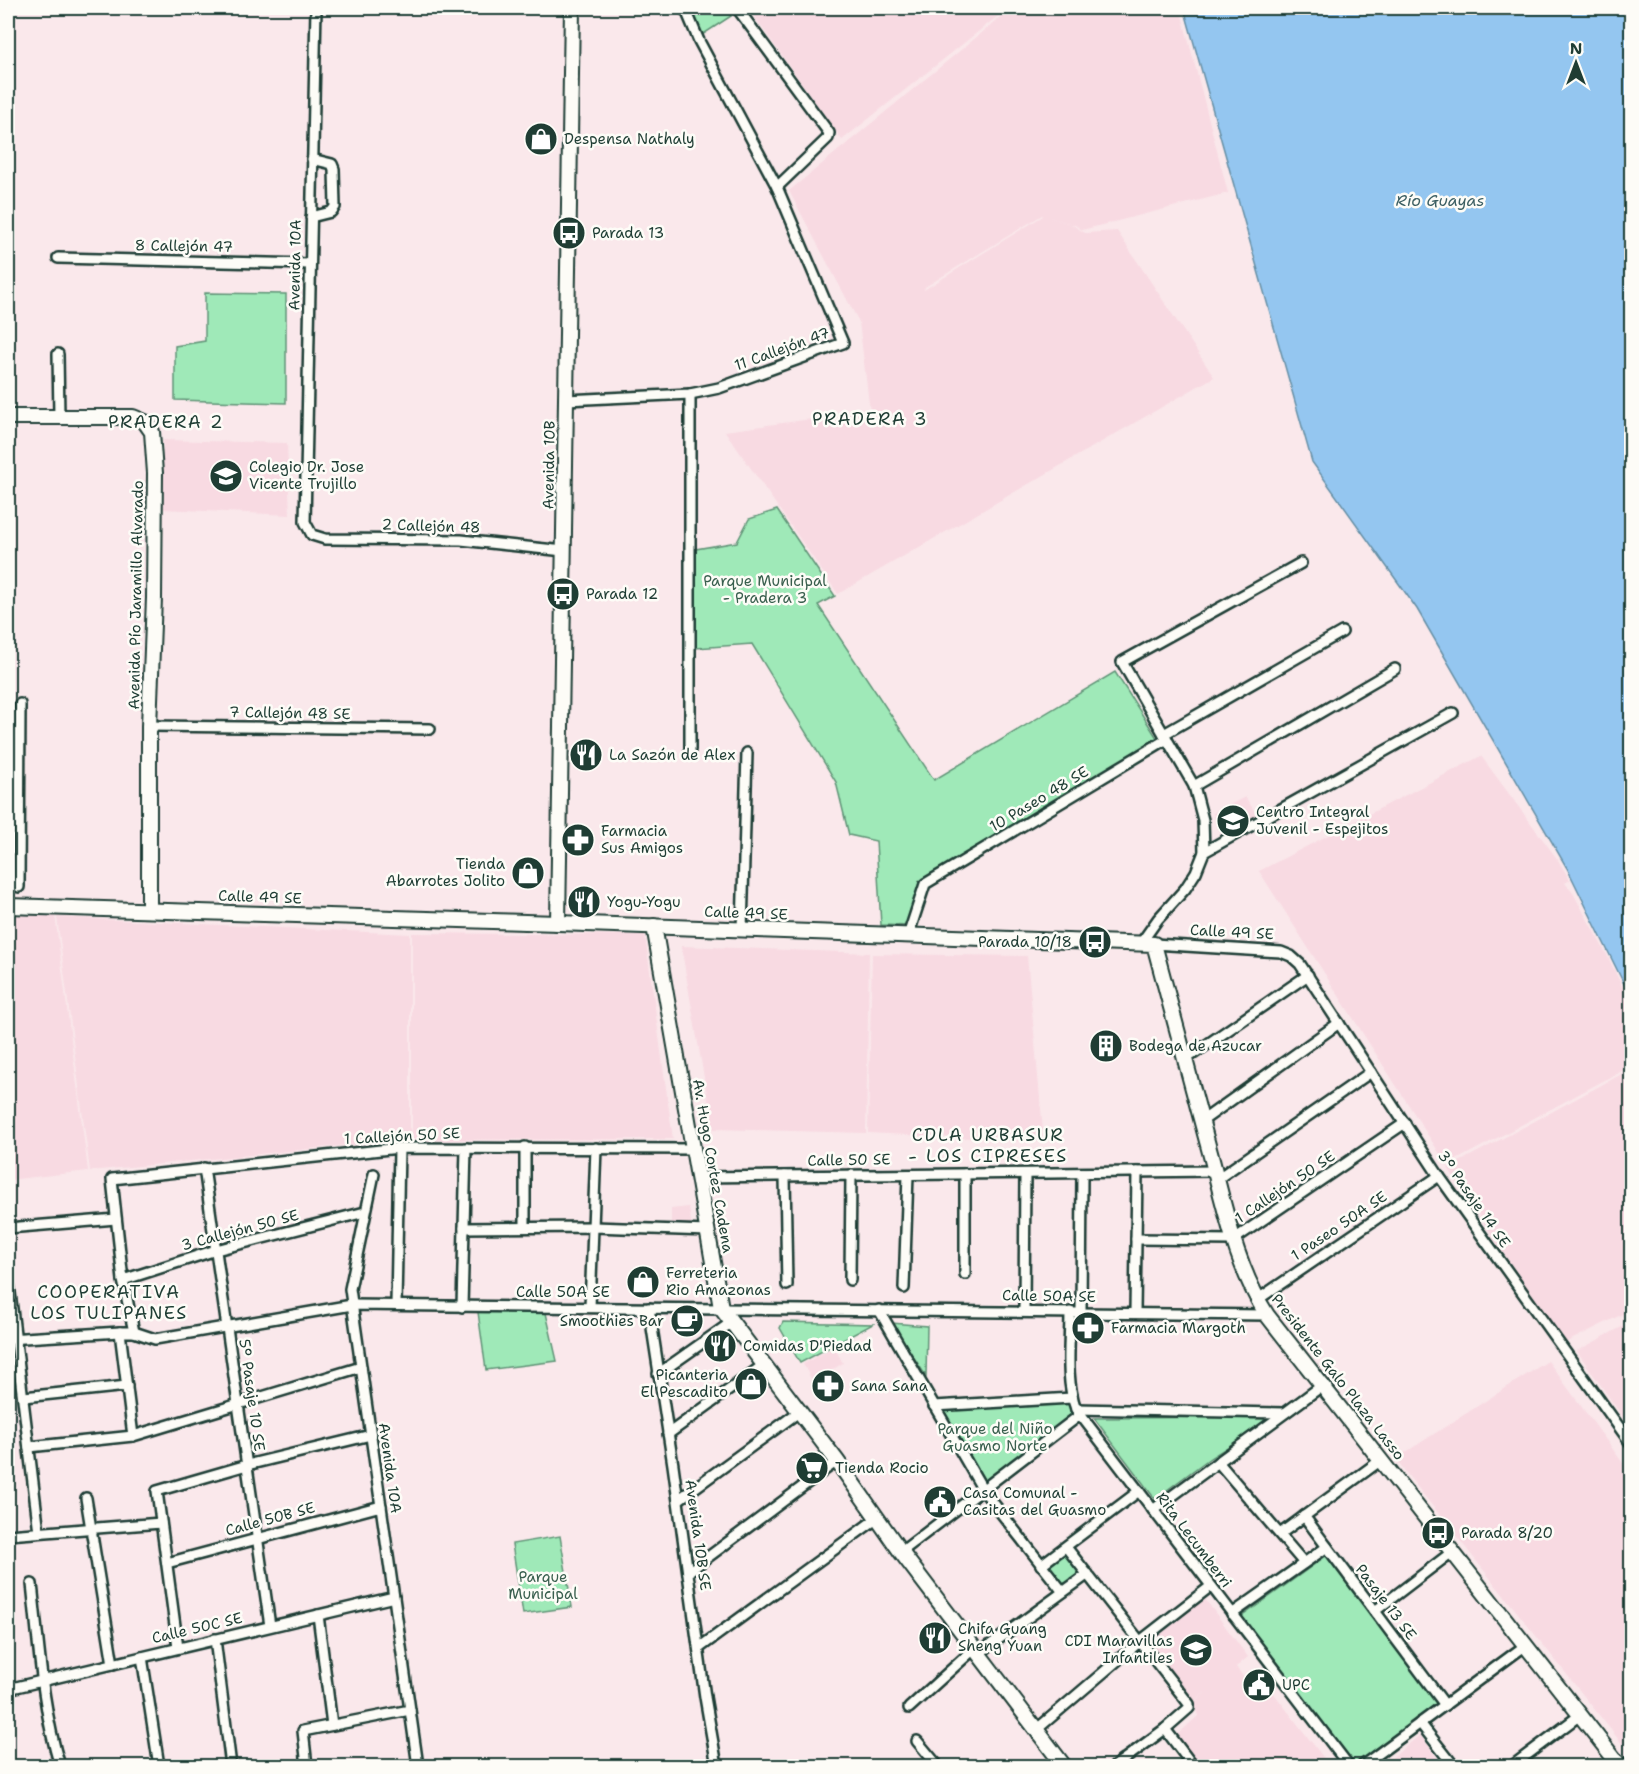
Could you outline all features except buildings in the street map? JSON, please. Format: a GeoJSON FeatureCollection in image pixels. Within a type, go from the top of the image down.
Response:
{"type":"FeatureCollection","features":[{"type":"Feature","properties":{"kind":"street","name":"Avenida 10A"},"geometry":{"type":"LineString","coordinates":[[305,522],[315,8]]}},
{"type":"Feature","properties":{"kind":"street","name":"Avenida 10B"},"geometry":{"type":"LineString","coordinates":[[558,923],[572,8]]}},
{"type":"Feature","properties":{"kind":"street"},"geometry":{"type":"LineString","coordinates":[[687,10],[699,41],[777,187],[828,138],[829,133],[737,8]]}},
{"type":"Feature","properties":{"kind":"street"},"geometry":{"type":"LineString","coordinates":[[311,217],[331,212],[335,207],[332,164],[312,159]]}},
{"type":"Feature","properties":{"kind":"street","name":"11 Callejón 47"},"geometry":{"type":"LineString","coordinates":[[566,400],[690,394],[719,388],[843,343],[777,187]]}},
{"type":"Feature","properties":{"kind":"street","name":"8 Callejón 47"},"geometry":{"type":"LineString","coordinates":[[58,258],[310,264]]}},
{"type":"Feature","properties":{"kind":"street"},"geometry":{"type":"LineString","coordinates":[[58,354],[59,417]]}},
{"type":"Feature","properties":{"kind":"street"},"geometry":{"type":"LineString","coordinates":[[690,394],[690,750]]}},
{"type":"Feature","properties":{"kind":"street","name":"Avenida Pío Jaramillo Alvarado"},"geometry":{"type":"LineString","coordinates":[[8,417],[133,417],[145,422],[152,432],[156,523],[149,726],[149,910]]}},
{"type":"Feature","properties":{"kind":"street","name":"2 Callejón 48"},"geometry":{"type":"LineString","coordinates":[[305,522],[312,535],[325,539],[461,540],[564,551]]}},
{"type":"Feature","properties":{"kind":"street"},"geometry":{"type":"LineString","coordinates":[[1147,944],[1158,919],[1189,884],[1204,852],[1203,820],[1194,786],[1122,662],[1301,563]]}},
{"type":"Feature","properties":{"kind":"street","name":"10 Paseo 48 SE"},"geometry":{"type":"LineString","coordinates":[[908,936],[925,884],[1166,736],[1342,632]]}},
{"type":"Feature","properties":{"kind":"street"},"geometry":{"type":"LineString","coordinates":[[1194,786],[1395,669]]}},
{"type":"Feature","properties":{"kind":"street"},"geometry":{"type":"LineString","coordinates":[[19,887],[20,704]]}},
{"type":"Feature","properties":{"kind":"street"},"geometry":{"type":"LineString","coordinates":[[1204,852],[1453,713]]}},
{"type":"Feature","properties":{"kind":"street","name":"7 Callejón 48 SE"},"geometry":{"type":"LineString","coordinates":[[149,726],[430,729]]}},
{"type":"Feature","properties":{"kind":"street"},"geometry":{"type":"LineString","coordinates":[[742,930],[747,753]]}},
{"type":"Feature","properties":{"kind":"street","name":"Calle 49 SE"},"geometry":{"type":"LineString","coordinates":[[8,906],[1147,944],[1281,952],[1291,956],[1300,964]]}},
{"type":"Feature","properties":{"kind":"street","name":"Av. Hugo Cortez Cadena"},"geometry":{"type":"LineString","coordinates":[[654,926],[721,1308],[837,1461],[876,1519],[1064,1767]]}},
{"type":"Feature","properties":{"kind":"street","name":"Presidente Galo Plaza Lasso"},"geometry":{"type":"LineString","coordinates":[[1147,944],[1186,1059],[1233,1240],[1246,1278],[1257,1300],[1622,1767]]}},
{"type":"Feature","properties":{"kind":"street","name":"3° Pasaje 14 SE"},"geometry":{"type":"LineString","coordinates":[[1300,964],[1439,1176],[1632,1445]]}},
{"type":"Feature","properties":{"kind":"street"},"geometry":{"type":"LineString","coordinates":[[1186,1059],[1308,975]]}},
{"type":"Feature","properties":{"kind":"street"},"geometry":{"type":"LineString","coordinates":[[1202,1121],[1338,1023]]}},
{"type":"Feature","properties":{"kind":"street"},"geometry":{"type":"LineString","coordinates":[[1216,1175],[1371,1072]]}},
{"type":"Feature","properties":{"kind":"street","name":"1 Callejón 50 SE"},"geometry":{"type":"LineString","coordinates":[[1136,1239],[1233,1240],[1405,1123]]}},
{"type":"Feature","properties":{"kind":"street"},"geometry":{"type":"LineString","coordinates":[[525,1147],[525,1227]]}},
{"type":"Feature","properties":{"kind":"street"},"geometry":{"type":"LineString","coordinates":[[396,1305],[399,1148]]}},
{"type":"Feature","properties":{"kind":"street","name":"1 Callejón 50 SE"},"geometry":{"type":"LineString","coordinates":[[116,1220],[112,1179],[399,1148],[694,1149]]}},
{"type":"Feature","properties":{"kind":"street"},"geometry":{"type":"LineString","coordinates":[[462,1307],[466,1148]]}},
{"type":"Feature","properties":{"kind":"street"},"geometry":{"type":"LineString","coordinates":[[590,1307],[596,1148]]}},
{"type":"Feature","properties":{"kind":"street","name":"5° Pasaje 10 SE"},"geometry":{"type":"LineString","coordinates":[[204,1168],[270,1626]]}},
{"type":"Feature","properties":{"kind":"street"},"geometry":{"type":"LineString","coordinates":[[1135,1312],[1137,1172]]}},
{"type":"Feature","properties":{"kind":"street","name":"Calle 50 SE"},"geometry":{"type":"LineString","coordinates":[[699,1177],[1137,1172],[1216,1175]]}},
{"type":"Feature","properties":{"kind":"street"},"geometry":{"type":"LineString","coordinates":[[1081,1312],[1082,1173]]}},
{"type":"Feature","properties":{"kind":"street","name":"Avenida 10A"},"geometry":{"type":"LineString","coordinates":[[374,1174],[350,1289],[418,1767]]}},
{"type":"Feature","properties":{"kind":"street"},"geometry":{"type":"LineString","coordinates":[[965,1174],[965,1274]]}},
{"type":"Feature","properties":{"kind":"street"},"geometry":{"type":"LineString","coordinates":[[1024,1311],[1025,1174]]}},
{"type":"Feature","properties":{"kind":"street"},"geometry":{"type":"LineString","coordinates":[[850,1280],[851,1175]]}},
{"type":"Feature","properties":{"kind":"street"},"geometry":{"type":"LineString","coordinates":[[904,1288],[908,1175]]}},
{"type":"Feature","properties":{"kind":"street"},"geometry":{"type":"LineString","coordinates":[[785,1176],[787,1285]]}},
{"type":"Feature","properties":{"kind":"street","name":"1 Paseo 50A SE"},"geometry":{"type":"LineString","coordinates":[[1257,1300],[1439,1176]]}},
{"type":"Feature","properties":{"kind":"street","name":"3 Callejón 50 SE"},"geometry":{"type":"LineString","coordinates":[[123,1281],[216,1250],[365,1212]]}},
{"type":"Feature","properties":{"kind":"street"},"geometry":{"type":"LineString","coordinates":[[8,1228],[116,1220],[123,1281],[134,1332]]}},
{"type":"Feature","properties":{"kind":"street"},"geometry":{"type":"LineString","coordinates":[[465,1228],[594,1227],[708,1231]]}},
{"type":"Feature","properties":{"kind":"street"},"geometry":{"type":"LineString","coordinates":[[9,1284],[12,1339],[24,1397],[39,1532]]}},
{"type":"Feature","properties":{"kind":"street","name":"Calle 50A SE"},"geometry":{"type":"LineString","coordinates":[[12,1339],[134,1332],[155,1339],[352,1305],[1267,1315]]}},
{"type":"Feature","properties":{"kind":"street","name":"Avenida 10B SE"},"geometry":{"type":"LineString","coordinates":[[649,1308],[717,1767]]}},
{"type":"Feature","properties":{"kind":"street"},"geometry":{"type":"LineString","coordinates":[[879,1310],[983,1490],[1063,1592]]}},
{"type":"Feature","properties":{"kind":"street","name":"Rita Lecumberri"},"geometry":{"type":"LineString","coordinates":[[1070,1312],[1072,1398],[1078,1412],[1349,1767]]}},
{"type":"Feature","properties":{"kind":"street"},"geometry":{"type":"LineString","coordinates":[[658,1374],[732,1322]]}},
{"type":"Feature","properties":{"kind":"street"},"geometry":{"type":"LineString","coordinates":[[120,1332],[133,1436]]}},
{"type":"Feature","properties":{"kind":"street"},"geometry":{"type":"LineString","coordinates":[[668,1434],[765,1365]]}},
{"type":"Feature","properties":{"kind":"street"},"geometry":{"type":"LineString","coordinates":[[29,1447],[133,1436],[361,1367]]}},
{"type":"Feature","properties":{"kind":"street"},"geometry":{"type":"LineString","coordinates":[[1153,1510],[1323,1385]]}},
{"type":"Feature","properties":{"kind":"street"},"geometry":{"type":"LineString","coordinates":[[24,1397],[127,1386]]}},
{"type":"Feature","properties":{"kind":"street"},"geometry":{"type":"LineString","coordinates":[[934,1406],[1072,1398]]}},
{"type":"Feature","properties":{"kind":"street"},"geometry":{"type":"LineString","coordinates":[[678,1500],[800,1411]]}},
{"type":"Feature","properties":{"kind":"street"},"geometry":{"type":"LineString","coordinates":[[901,1552],[983,1490],[1078,1412],[1284,1413]]}},
{"type":"Feature","properties":{"kind":"street"},"geometry":{"type":"LineString","coordinates":[[178,1648],[157,1491],[247,1465],[371,1435]]}},
{"type":"Feature","properties":{"kind":"street"},"geometry":{"type":"LineString","coordinates":[[1280,1534],[1381,1460]]}},
{"type":"Feature","properties":{"kind":"street"},"geometry":{"type":"LineString","coordinates":[[688,1572],[837,1461]]}},
{"type":"Feature","properties":{"kind":"street"},"geometry":{"type":"LineString","coordinates":[[1218,1462],[1304,1563]]}},
{"type":"Feature","properties":{"kind":"street"},"geometry":{"type":"LineString","coordinates":[[1041,1565],[1138,1491]]}},
{"type":"Feature","properties":{"kind":"street"},"geometry":{"type":"LineString","coordinates":[[86,1498],[112,1664]]}},
{"type":"Feature","properties":{"kind":"street","name":"Calle 50B SE"},"geometry":{"type":"LineString","coordinates":[[167,1563],[381,1506]]}},
{"type":"Feature","properties":{"kind":"street","name":"Pasaje 13 SE"},"geometry":{"type":"LineString","coordinates":[[1304,1516],[1445,1705]]}},
{"type":"Feature","properties":{"kind":"street"},"geometry":{"type":"LineString","coordinates":[[699,1648],[876,1519]]}},
{"type":"Feature","properties":{"kind":"street"},"geometry":{"type":"LineString","coordinates":[[8,1535],[161,1523]]}},
{"type":"Feature","properties":{"kind":"street"},"geometry":{"type":"LineString","coordinates":[[1066,1547],[1139,1642],[1189,1702],[1189,1708],[1165,1730],[1115,1767]]}},
{"type":"Feature","properties":{"kind":"street"},"geometry":{"type":"LineString","coordinates":[[1232,1614],[1327,1547]]}},
{"type":"Feature","properties":{"kind":"street"},"geometry":{"type":"LineString","coordinates":[[1375,1611],[1452,1552]]}},
{"type":"Feature","properties":{"kind":"street"},"geometry":{"type":"LineString","coordinates":[[909,1708],[976,1652],[1088,1574]]}},
{"type":"Feature","properties":{"kind":"street"},"geometry":{"type":"LineString","coordinates":[[32,1584],[43,1680],[54,1746],[60,1767]]}},
{"type":"Feature","properties":{"kind":"street"},"geometry":{"type":"LineString","coordinates":[[1036,1730],[1139,1642],[1211,1586]]}},
{"type":"Feature","properties":{"kind":"street","name":"Calle 50C SE"},"geometry":{"type":"LineString","coordinates":[[8,1689],[394,1597]]}},
{"type":"Feature","properties":{"kind":"street"},"geometry":{"type":"LineString","coordinates":[[318,1615],[332,1725]]}},
{"type":"Feature","properties":{"kind":"street"},"geometry":{"type":"LineString","coordinates":[[215,1639],[231,1767]]}},
{"type":"Feature","properties":{"kind":"street"},"geometry":{"type":"LineString","coordinates":[[1362,1767],[1526,1645]]}},
{"type":"Feature","properties":{"kind":"street"},"geometry":{"type":"LineString","coordinates":[[142,1657],[159,1767]]}},
{"type":"Feature","properties":{"kind":"street"},"geometry":{"type":"LineString","coordinates":[[308,1767],[303,1731],[410,1710]]}},
{"type":"Feature","properties":{"kind":"street"},"geometry":{"type":"LineString","coordinates":[[1512,1767],[1580,1715]]}},
{"type":"Feature","properties":{"kind":"street"},"geometry":{"type":"LineString","coordinates":[[1420,1723],[1454,1767]]}},
{"type":"Feature","properties":{"kind":"street"},"geometry":{"type":"LineString","coordinates":[[1165,1730],[1193,1767]]}},
{"type":"Feature","properties":{"kind":"street"},"geometry":{"type":"LineString","coordinates":[[917,1741],[938,1767]]}},
{"type":"Feature","properties":{"kind":"street"},"geometry":{"type":"LineString","coordinates":[[1622,1767],[1632,1760]]}},
{"type":"Feature","properties":{"kind":"shaded area"},"geometry":{"type":"Polygon","coordinates":[[[748,8],[1008,8],[842,140],[748,8]]]}},
{"type":"Feature","properties":{"kind":"shaded area"},"geometry":{"type":"Polygon","coordinates":[[[1012,8],[1180,8],[1228,193],[1082,230],[1075,225],[1044,216],[1071,224],[1085,233],[1117,231],[1214,377],[838,594],[725,431],[870,411],[859,322],[789,191],[1012,8]],[[1043,216],[925,287],[924,290],[1043,216]]]}},
{"type":"Feature","properties":{"kind":"shaded area","name":"Colegio Dr. Jose Vicente Trujillo"},"geometry":{"type":"Polygon","coordinates":[[[163,440],[287,443],[290,515],[162,509],[163,440]]]}},
{"type":"Feature","properties":{"kind":"shaded area"},"geometry":{"type":"Polygon","coordinates":[[[1481,756],[1558,860],[1570,880],[1565,883],[1573,893],[1608,957],[1631,1005],[1631,1066],[1447,1165],[1259,871],[1481,756]]]}},
{"type":"Feature","properties":{"kind":"shaded area","name":"Centro Integral Juvenil - Espejitos"},"geometry":{"type":"Polygon","coordinates":[[[1245,797],[1258,816],[1222,836],[1213,813],[1245,797]]]}},
{"type":"Feature","properties":{"kind":"shaded area"},"geometry":{"type":"Polygon","coordinates":[[[8,913],[55,915],[88,1171],[8,1180],[8,913]]]}},
{"type":"Feature","properties":{"kind":"shaded area"},"geometry":{"type":"Polygon","coordinates":[[[57,917],[410,934],[410,1139],[90,1171],[57,917]]]}},
{"type":"Feature","properties":{"kind":"shaded area"},"geometry":{"type":"Polygon","coordinates":[[[412,933],[645,935],[673,1139],[412,1140],[412,933]]]}},
{"type":"Feature","properties":{"kind":"shaded area"},"geometry":{"type":"Polygon","coordinates":[[[681,946],[869,953],[866,1133],[713,1129],[681,946]]]}},
{"type":"Feature","properties":{"kind":"shaded area"},"geometry":{"type":"Polygon","coordinates":[[[872,954],[1027,956],[1044,1142],[868,1133],[872,954]]]}},
{"type":"Feature","properties":{"kind":"shaded area"},"geometry":{"type":"Polygon","coordinates":[[[1631,1069],[1631,1310],[1563,1344],[1448,1168],[1631,1069]]]}},
{"type":"Feature","properties":{"kind":"shaded area"},"geometry":{"type":"Polygon","coordinates":[[[689,1207],[692,1228],[671,1227],[671,1209],[689,1207]]]}},
{"type":"Feature","properties":{"kind":"shaded area"},"geometry":{"type":"Polygon","coordinates":[[[1631,1322],[1631,1429],[1577,1351],[1631,1322]]]}},
{"type":"Feature","properties":{"kind":"shaded area"},"geometry":{"type":"Polygon","coordinates":[[[834,1347],[843,1363],[813,1382],[803,1364],[834,1347]]]}},
{"type":"Feature","properties":{"kind":"shaded area"},"geometry":{"type":"Polygon","coordinates":[[[1548,1361],[1631,1474],[1632,1737],[1623,1745],[1395,1459],[1548,1361]]]}},
{"type":"Feature","properties":{"kind":"shaded area"},"geometry":{"type":"Polygon","coordinates":[[[1205,1599],[1248,1657],[1236,1667],[1260,1699],[1272,1691],[1330,1766],[1199,1766],[1176,1736],[1199,1715],[1192,1704],[1206,1692],[1192,1703],[1144,1643],[1205,1599]]]}},
{"type":"Feature","properties":{"kind":"shaded area"},"geometry":{"type":"Polygon","coordinates":[[[1420,1735],[1443,1766],[1382,1766],[1420,1735]]]}},
{"type":"Feature","properties":{"kind":"green space"},"geometry":{"type":"Polygon","coordinates":[[[595,8],[724,8],[731,16],[699,37],[680,14],[595,8]]]}},
{"type":"Feature","properties":{"kind":"green space"},"geometry":{"type":"Polygon","coordinates":[[[205,293],[286,294],[286,403],[175,400],[175,346],[205,341],[205,293]]]}},
{"type":"Feature","properties":{"kind":"green space","name":"Parque Municipal - Pradera 3"},"geometry":{"type":"Polygon","coordinates":[[[777,510],[835,596],[818,605],[934,780],[1115,672],[1159,741],[923,883],[910,926],[881,925],[876,841],[849,835],[836,782],[752,644],[696,648],[696,549],[737,542],[749,519],[777,510]]]}},
{"type":"Feature","properties":{"kind":"green space"},"geometry":{"type":"Polygon","coordinates":[[[478,1312],[546,1313],[557,1361],[486,1370],[478,1312]]]}},
{"type":"Feature","properties":{"kind":"green space"},"geometry":{"type":"Polygon","coordinates":[[[783,1322],[873,1324],[800,1363],[780,1328],[783,1322]]]}},
{"type":"Feature","properties":{"kind":"green space"},"geometry":{"type":"Polygon","coordinates":[[[891,1323],[927,1326],[926,1376],[891,1323]]]}},
{"type":"Feature","properties":{"kind":"green space","name":"Parque del Niño Guasmo Norte"},"geometry":{"type":"Polygon","coordinates":[[[1069,1402],[1076,1414],[985,1484],[940,1409],[1069,1402]]]}},
{"type":"Feature","properties":{"kind":"green space"},"geometry":{"type":"Polygon","coordinates":[[[1275,1417],[1210,1458],[1155,1499],[1094,1418],[1275,1417]]]}},
{"type":"Feature","properties":{"kind":"green space","name":"Parque Municipal"},"geometry":{"type":"Polygon","coordinates":[[[560,1536],[572,1607],[523,1614],[512,1544],[560,1536]]]}},
{"type":"Feature","properties":{"kind":"green space"},"geometry":{"type":"Polygon","coordinates":[[[1066,1552],[1081,1572],[1061,1587],[1045,1566],[1066,1552]]]}},
{"type":"Feature","properties":{"kind":"green space"},"geometry":{"type":"Polygon","coordinates":[[[1326,1556],[1438,1704],[1356,1766],[1353,1766],[1241,1617],[1326,1556]]]}},
{"type":"Feature","properties":{"kind":"water","name":"Río Guayas"},"geometry":{"type":"Polygon","coordinates":[[[1184,8],[1631,8],[1631,998],[1567,868],[1417,609],[1312,462],[1184,8]]]}},
{"type":"Feature","properties":{"kind":"place","name":"Despensa Nathaly"},"geometry":{"type":"Point","coordinates":[541,139]}},
{"type":"Feature","properties":{"kind":"place","name":"Parada 13"},"geometry":{"type":"Point","coordinates":[569,233]}},
{"type":"Feature","properties":{"kind":"place","name":"Colegio Dr. Jose Vicente Trujillo"},"geometry":{"type":"Point","coordinates":[226,476]}},
{"type":"Feature","properties":{"kind":"place","name":"Parada 12"},"geometry":{"type":"Point","coordinates":[563,594]}},
{"type":"Feature","properties":{"kind":"place","name":"La Sazón de Alex"},"geometry":{"type":"Point","coordinates":[586,755]}},
{"type":"Feature","properties":{"kind":"place","name":"Centro Integral Juvenil - Espejitos"},"geometry":{"type":"Point","coordinates":[1233,821]}},
{"type":"Feature","properties":{"kind":"place","name":"Farmacia Sus Amigos"},"geometry":{"type":"Point","coordinates":[578,840]}},
{"type":"Feature","properties":{"kind":"place","name":"Tienda Abarrotes Jolito"},"geometry":{"type":"Point","coordinates":[528,873]}},
{"type":"Feature","properties":{"kind":"place","name":"Yogu-Yogu"},"geometry":{"type":"Point","coordinates":[584,902]}},
{"type":"Feature","properties":{"kind":"place","name":"Parada 10/18"},"geometry":{"type":"Point","coordinates":[1095,942]}},
{"type":"Feature","properties":{"kind":"place","name":"Bodega de Azucar"},"geometry":{"type":"Point","coordinates":[1106,1046]}},
{"type":"Feature","properties":{"kind":"place","name":"Ferreteria Rio Amazonas"},"geometry":{"type":"Point","coordinates":[643,1282]}},
{"type":"Feature","properties":{"kind":"place","name":"Smoothies Bar"},"geometry":{"type":"Point","coordinates":[687,1321]}},
{"type":"Feature","properties":{"kind":"place","name":"Farmacia Margoth"},"geometry":{"type":"Point","coordinates":[1088,1328]}},
{"type":"Feature","properties":{"kind":"place","name":"Comidas D'Piedad"},"geometry":{"type":"Point","coordinates":[720,1346]}},
{"type":"Feature","properties":{"kind":"place","name":"Picanteria El Pescadito"},"geometry":{"type":"Point","coordinates":[751,1384]}},
{"type":"Feature","properties":{"kind":"place","name":"Sana Sana"},"geometry":{"type":"Point","coordinates":[828,1386]}},
{"type":"Feature","properties":{"kind":"place","name":"Tienda Rocio"},"geometry":{"type":"Point","coordinates":[812,1468]}},
{"type":"Feature","properties":{"kind":"place","name":"Casa Comunal - Casitas del Guasmo"},"geometry":{"type":"Point","coordinates":[940,1502]}},
{"type":"Feature","properties":{"kind":"place","name":"Parada 8/20"},"geometry":{"type":"Point","coordinates":[1438,1533]}},
{"type":"Feature","properties":{"kind":"place","name":"Chifa Guang Sheng Yuan"},"geometry":{"type":"Point","coordinates":[935,1638]}},
{"type":"Feature","properties":{"kind":"place","name":"CDI Maravillas Infantiles"},"geometry":{"type":"Point","coordinates":[1196,1650]}},
{"type":"Feature","properties":{"kind":"place","name":"UPC"},"geometry":{"type":"Point","coordinates":[1259,1685]}},
{"type":"Feature","properties":{"kind":"district","name":"PRADERA 3"},"geometry":{"type":"Point","coordinates":[870,419]}},
{"type":"Feature","properties":{"kind":"district","name":"PRADERA 2"},"geometry":{"type":"Point","coordinates":[166,422]}},
{"type":"Feature","properties":{"kind":"district","name":"CDLA URBASUR - LOS CIPRESES"},"geometry":{"type":"Point","coordinates":[988,1145]}},
{"type":"Feature","properties":{"kind":"district","name":"COOPERATIVA LOS TULIPANES"},"geometry":{"type":"Point","coordinates":[109,1302]}}]}
